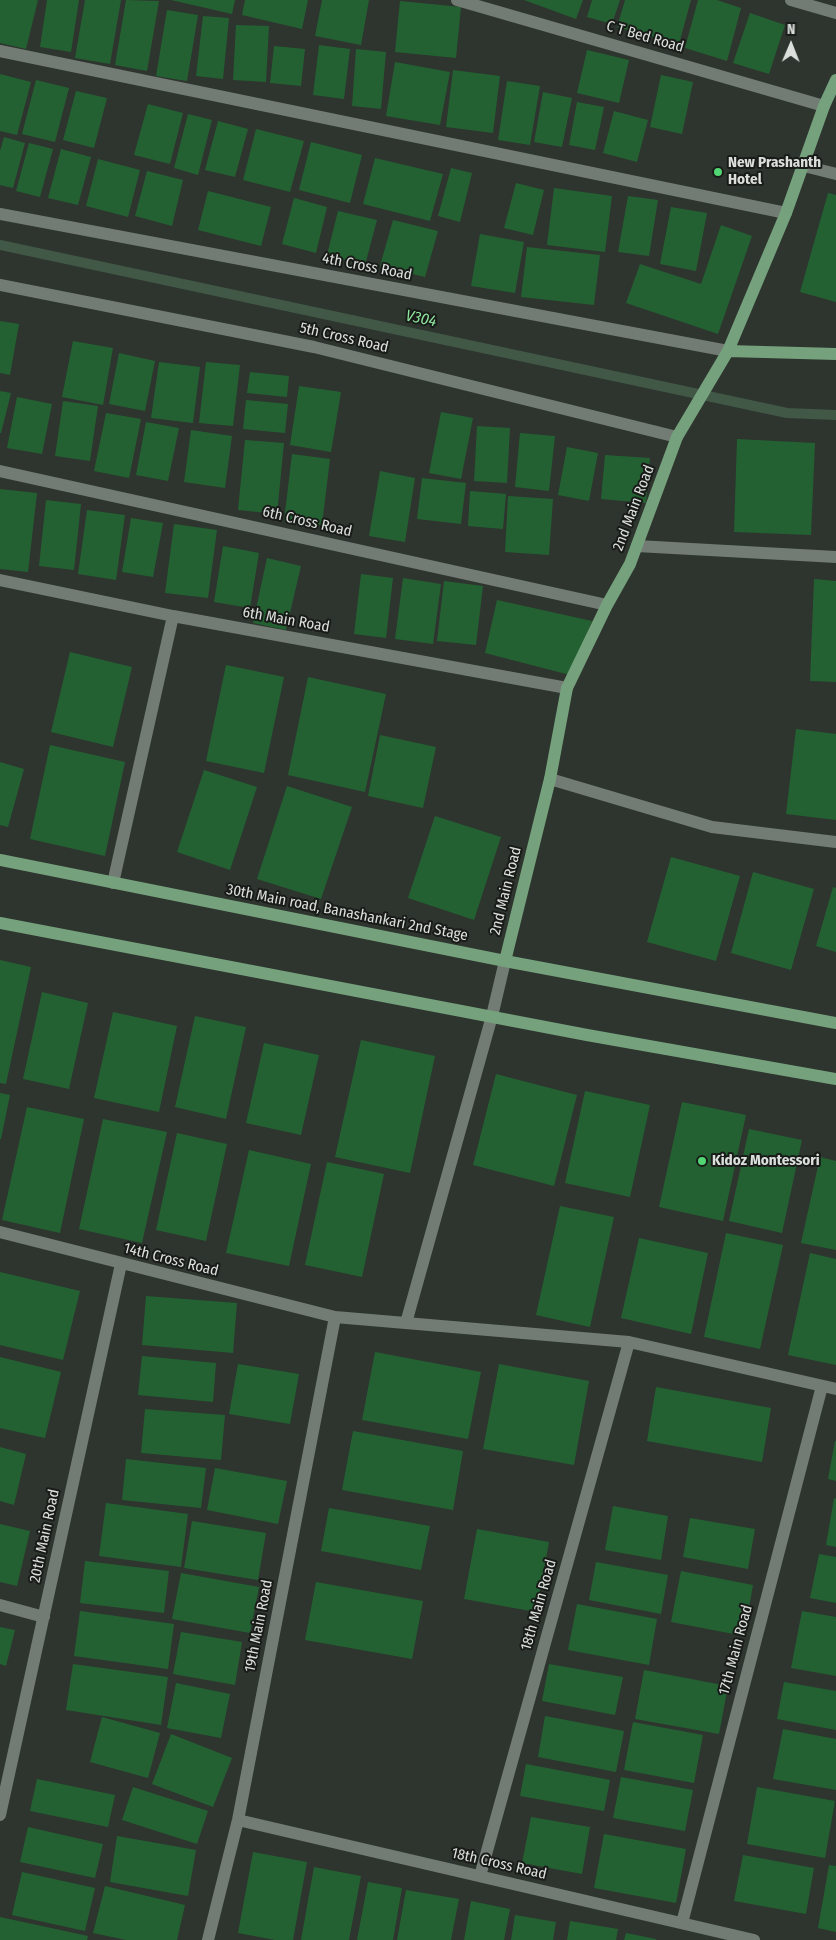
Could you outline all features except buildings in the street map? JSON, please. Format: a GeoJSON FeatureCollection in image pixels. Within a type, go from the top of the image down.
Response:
{"type":"FeatureCollection","features":[{"type":"Feature","properties":{"kind":"main road","name":"2nd Main Road"},"geometry":{"type":"LineString","coordinates":[[505,960],[550,780],[567,688],[607,605],[630,564],[677,437],[728,351],[786,213],[824,106],[836,80]]}},
{"type":"Feature","properties":{"kind":"main road"},"geometry":{"type":"LineString","coordinates":[[728,351],[836,354]]}},
{"type":"Feature","properties":{"kind":"main road","name":"30th Main road, Banashankari 2nd Stage"},"geometry":{"type":"LineString","coordinates":[[0,860],[505,960],[836,1023]]}},
{"type":"Feature","properties":{"kind":"main road"},"geometry":{"type":"LineString","coordinates":[[0,923],[587,1035],[836,1079]]}},
{"type":"Feature","properties":{"kind":"street","name":"C T Bed Road"},"geometry":{"type":"LineString","coordinates":[[456,0],[824,106]]}},
{"type":"Feature","properties":{"kind":"street"},"geometry":{"type":"LineString","coordinates":[[790,0],[836,13]]}},
{"type":"Feature","properties":{"kind":"street"},"geometry":{"type":"LineString","coordinates":[[0,51],[786,213]]}},
{"type":"Feature","properties":{"kind":"street"},"geometry":{"type":"LineString","coordinates":[[804,166],[836,174]]}},
{"type":"Feature","properties":{"kind":"street","name":"4th Cross Road"},"geometry":{"type":"LineString","coordinates":[[0,214],[728,351]]}},
{"type":"Feature","properties":{"kind":"street","name":"5th Cross Road"},"geometry":{"type":"LineString","coordinates":[[0,285],[314,347],[677,437]]}},
{"type":"Feature","properties":{"kind":"street","name":"6th Cross Road"},"geometry":{"type":"LineString","coordinates":[[0,471],[607,605]]}},
{"type":"Feature","properties":{"kind":"street"},"geometry":{"type":"LineString","coordinates":[[637,546],[836,557]]}},
{"type":"Feature","properties":{"kind":"street","name":"6th Main Road"},"geometry":{"type":"LineString","coordinates":[[0,580],[173,616],[567,688]]}},
{"type":"Feature","properties":{"kind":"street"},"geometry":{"type":"LineString","coordinates":[[113,882],[173,616]]}},
{"type":"Feature","properties":{"kind":"street"},"geometry":{"type":"LineString","coordinates":[[550,780],[712,827],[836,842]]}},
{"type":"Feature","properties":{"kind":"street"},"geometry":{"type":"LineString","coordinates":[[406,1323],[492,1016],[505,960]]}},
{"type":"Feature","properties":{"kind":"street","name":"14th Cross Road"},"geometry":{"type":"LineString","coordinates":[[0,1232],[335,1317],[630,1342],[836,1389]]}},
{"type":"Feature","properties":{"kind":"street","name":"20th Main Road"},"geometry":{"type":"LineString","coordinates":[[0,1814],[121,1264]]}},
{"type":"Feature","properties":{"kind":"street","name":"19th Main Road"},"geometry":{"type":"LineString","coordinates":[[208,1940],[238,1820],[335,1317]]}},
{"type":"Feature","properties":{"kind":"street","name":"18th Main Road"},"geometry":{"type":"LineString","coordinates":[[480,1876],[630,1342]]}},
{"type":"Feature","properties":{"kind":"street","name":"17th Main Road"},"geometry":{"type":"LineString","coordinates":[[682,1923],[822,1386]]}},
{"type":"Feature","properties":{"kind":"street"},"geometry":{"type":"LineString","coordinates":[[0,1605],[44,1618]]}},
{"type":"Feature","properties":{"kind":"street","name":"18th Cross Road"},"geometry":{"type":"LineString","coordinates":[[238,1820],[754,1940]]}},
{"type":"Feature","properties":{"kind":"waterway","name":"V304"},"geometry":{"type":"LineString","coordinates":[[0,245],[787,413],[836,415]]}},
{"type":"Feature","properties":{"kind":"place","name":"New Prashanth Hotel"},"geometry":{"type":"Point","coordinates":[718,172]}},
{"type":"Feature","properties":{"kind":"place","name":"Kidoz Montessori"},"geometry":{"type":"Point","coordinates":[702,1161]}}]}
